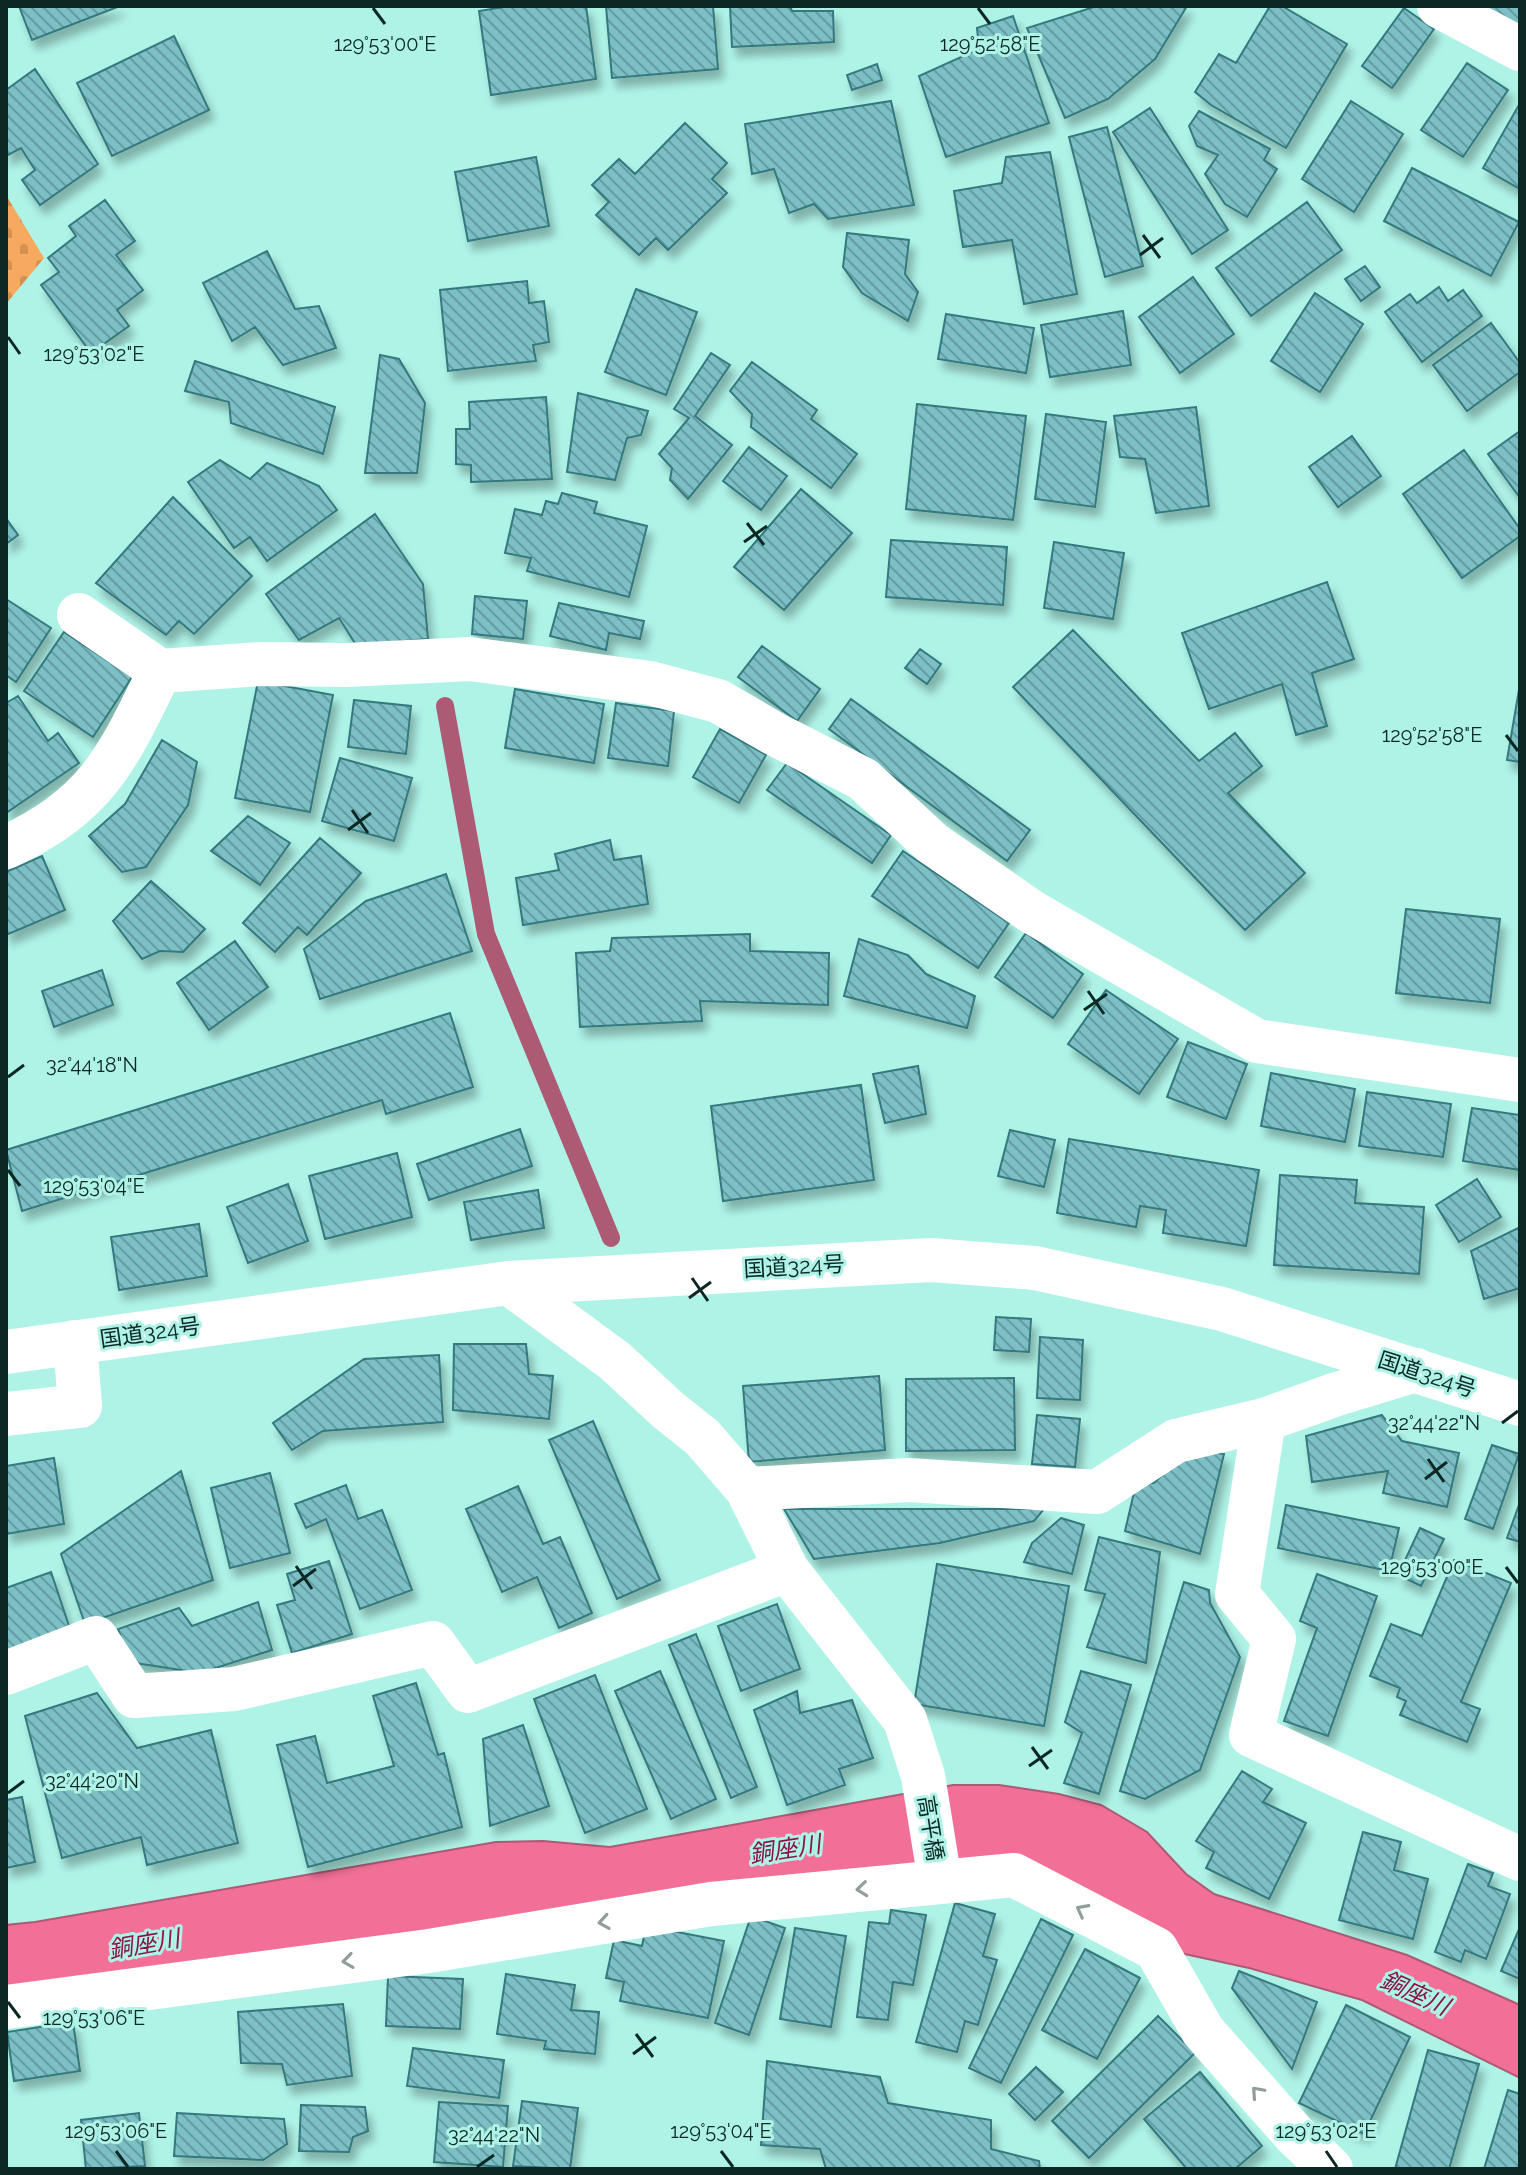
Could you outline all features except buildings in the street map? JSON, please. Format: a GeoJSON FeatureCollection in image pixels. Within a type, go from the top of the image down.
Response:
{"type":"FeatureCollection","features":[{"type":"Feature","properties":{"kind":"main road"},"geometry":{"type":"LineString","coordinates":[[1439,6],[1520,49]]}},
{"type":"Feature","properties":{"kind":"main road"},"geometry":{"type":"LineString","coordinates":[[79,615],[160,671],[262,664],[346,665],[470,659],[650,683],[718,701],[863,779],[932,843],[1032,912],[1257,1041],[1520,1080]]}},
{"type":"Feature","properties":{"kind":"main road"},"geometry":{"type":"LineString","coordinates":[[6,847],[25,839],[70,810],[96,784],[121,750],[160,671]]}},
{"type":"Feature","properties":{"kind":"main road","name":"国道324号"},"geometry":{"type":"LineString","coordinates":[[6,1352],[509,1283],[931,1260],[1035,1268],[1222,1309],[1520,1404]]}},
{"type":"Feature","properties":{"kind":"main road","name":"高平橋"},"geometry":{"type":"LineString","coordinates":[[509,1283],[615,1361],[702,1437],[747,1489],[787,1570],[905,1720],[923,1776],[940,1881]]}},
{"type":"Feature","properties":{"kind":"main road"},"geometry":{"type":"LineString","coordinates":[[6,1414],[80,1406],[75,1342]]}},
{"type":"Feature","properties":{"kind":"main road"},"geometry":{"type":"LineString","coordinates":[[747,1489],[909,1480],[1097,1492],[1176,1441],[1264,1420],[1416,1370]]}},
{"type":"Feature","properties":{"kind":"main road"},"geometry":{"type":"LineString","coordinates":[[1264,1420],[1237,1594],[1274,1639],[1251,1735],[1520,1859]]}},
{"type":"Feature","properties":{"kind":"main road"},"geometry":{"type":"LineString","coordinates":[[6,1673],[96,1638],[134,1696],[234,1689],[433,1643],[468,1691],[787,1570]]}},
{"type":"Feature","properties":{"kind":"main road"},"geometry":{"type":"LineString","coordinates":[[6,2007],[429,1951],[711,1904],[1014,1875],[1156,1949],[1203,2031],[1295,2135],[1331,2169]]}},
{"type":"Feature","properties":{"kind":"green space"},"geometry":{"type":"Polygon","coordinates":[[[6,195],[44,258],[6,304],[6,195]]]}},
{"type":"Feature","properties":{"kind":"water","name":"銅座川"},"geometry":{"type":"Polygon","coordinates":[[[953,1785],[999,1785],[1059,1794],[1101,1805],[1147,1832],[1186,1874],[1214,1894],[1407,1955],[1520,2005],[1520,2078],[1362,2000],[1249,1968],[1171,1951],[1083,1887],[6,1990],[6,1925],[496,1842],[543,1841],[610,1847],[953,1785]]]}},
{"type":"Feature","properties":{"kind":"waterway"},"geometry":{"type":"LineString","coordinates":[[445,706],[486,934],[611,1238]]}}]}
